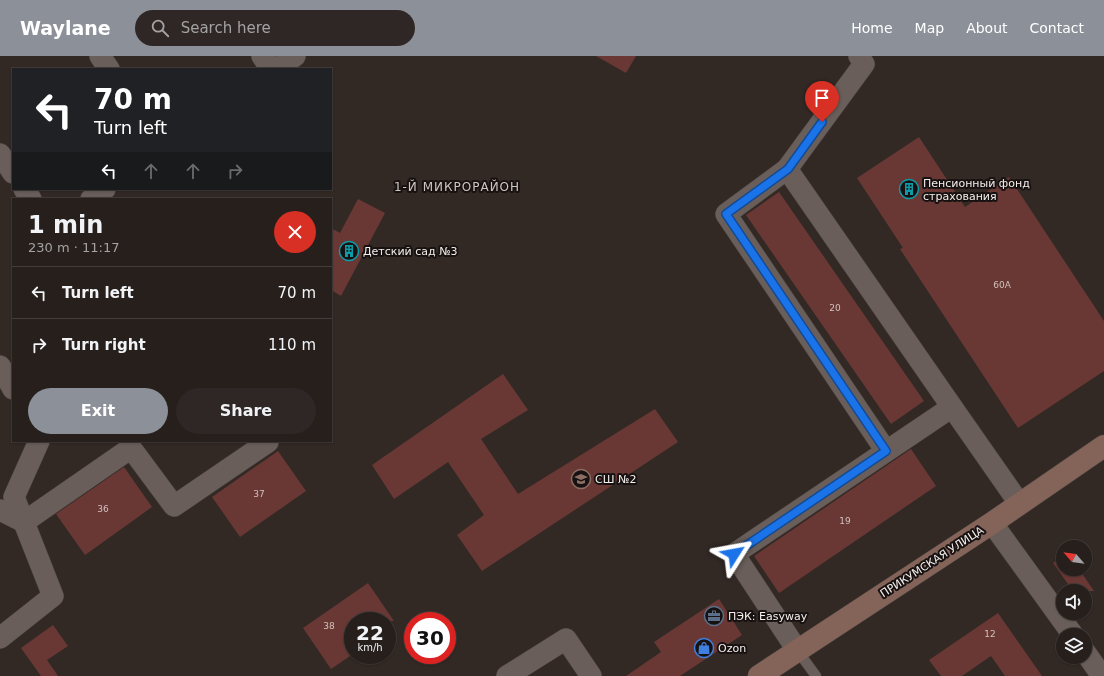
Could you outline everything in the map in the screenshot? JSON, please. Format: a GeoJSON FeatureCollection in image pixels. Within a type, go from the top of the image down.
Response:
{"type":"FeatureCollection","features":[{"type":"Feature","properties":{"kind":"main road","name":"ПРИКУМСКАЯ УЛИЦА"},"geometry":{"type":"LineString","coordinates":[[759,676],[992,523],[1104,446]]}},
{"type":"Feature","properties":{"kind":"street"},"geometry":{"type":"LineString","coordinates":[[100,56],[108,68]]}},
{"type":"Feature","properties":{"kind":"street"},"geometry":{"type":"LineString","coordinates":[[262,56],[270,68]]}},
{"type":"Feature","properties":{"kind":"street"},"geometry":{"type":"LineString","coordinates":[[277,68],[295,56]]}},
{"type":"Feature","properties":{"kind":"street"},"geometry":{"type":"LineString","coordinates":[[859,56],[864,64],[788,169],[726,214],[886,451]]}},
{"type":"Feature","properties":{"kind":"street"},"geometry":{"type":"LineString","coordinates":[[0,154],[12,171]]}},
{"type":"Feature","properties":{"kind":"street"},"geometry":{"type":"LineString","coordinates":[[788,169],[1019,503]]}},
{"type":"Feature","properties":{"kind":"street"},"geometry":{"type":"LineString","coordinates":[[92,198],[104,190]]}},
{"type":"Feature","properties":{"kind":"street"},"geometry":{"type":"LineString","coordinates":[[0,366],[12,387]]}},
{"type":"Feature","properties":{"kind":"street"},"geometry":{"type":"LineString","coordinates":[[797,650],[734,554],[952,407]]}},
{"type":"Feature","properties":{"kind":"street"},"geometry":{"type":"LineString","coordinates":[[0,638],[53,596],[14,497],[39,442]]}},
{"type":"Feature","properties":{"kind":"street"},"geometry":{"type":"LineString","coordinates":[[24,522],[131,448],[174,506],[268,442]]}},
{"type":"Feature","properties":{"kind":"street"},"geometry":{"type":"LineString","coordinates":[[0,510],[24,522]]}},
{"type":"Feature","properties":{"kind":"street"},"geometry":{"type":"LineString","coordinates":[[992,523],[1068,628]]}},
{"type":"Feature","properties":{"kind":"street"},"geometry":{"type":"LineString","coordinates":[[506,676],[566,640],[591,676]]}},
{"type":"Feature","properties":{"kind":"street"},"geometry":{"type":"LineString","coordinates":[[1092,662],[1102,676]]}},
{"type":"Feature","properties":{"kind":"lane"},"geometry":{"type":"LineString","coordinates":[[797,650],[816,676]]}},
{"type":"Feature","properties":{"kind":"building"},"geometry":{"type":"Polygon","coordinates":[[[596,56],[636,56],[626,73],[596,56]]]}},
{"type":"Feature","properties":{"kind":"building"},"geometry":{"type":"Polygon","coordinates":[[[919,137],[965,207],[1009,177],[1104,321],[1104,371],[1018,428],[900,249],[903,248],[857,178],[919,137]]]}},
{"type":"Feature","properties":{"kind":"building"},"geometry":{"type":"Polygon","coordinates":[[[779,192],[924,401],[891,424],[746,215],[779,192]]]}},
{"type":"Feature","properties":{"kind":"building","name":"Детский сад №3"},"geometry":{"type":"Polygon","coordinates":[[[358,199],[385,213],[341,296],[332,291],[332,229],[340,233],[358,199]]]}},
{"type":"Feature","properties":{"kind":"building","name":"СШ №2"},"geometry":{"type":"Polygon","coordinates":[[[503,374],[528,410],[481,439],[518,494],[655,409],[678,442],[482,571],[457,535],[484,515],[448,462],[394,499],[372,465],[503,374]]]}},
{"type":"Feature","properties":{"kind":"building"},"geometry":{"type":"Polygon","coordinates":[[[911,449],[936,486],[779,593],[754,556],[911,449]]]}},
{"type":"Feature","properties":{"kind":"building"},"geometry":{"type":"Polygon","coordinates":[[[278,451],[306,491],[240,537],[212,497],[278,451]]]}},
{"type":"Feature","properties":{"kind":"building"},"geometry":{"type":"Polygon","coordinates":[[[124,467],[152,507],[85,555],[56,514],[124,467]]]}},
{"type":"Feature","properties":{"kind":"building"},"geometry":{"type":"Polygon","coordinates":[[[1062,576],[1084,576],[1089,584],[1068,584],[1062,576]]]}},
{"type":"Feature","properties":{"kind":"building"},"geometry":{"type":"Polygon","coordinates":[[[368,583],[388,612],[344,612],[344,660],[331,669],[303,628],[368,583]]]}},
{"type":"Feature","properties":{"kind":"building"},"geometry":{"type":"Polygon","coordinates":[[[719,599],[742,635],[680,676],[626,676],[661,652],[654,642],[719,599]]]}},
{"type":"Feature","properties":{"kind":"building"},"geometry":{"type":"Polygon","coordinates":[[[998,613],[1042,676],[1005,676],[991,656],[962,676],[941,676],[929,660],[998,613]]]}},
{"type":"Feature","properties":{"kind":"building"},"geometry":{"type":"Polygon","coordinates":[[[53,625],[68,646],[47,660],[58,676],[41,676],[21,648],[53,625]]]}},
{"type":"Feature","properties":{"kind":"place","name":"Пенсионный фонд страхования"},"geometry":{"type":"Point","coordinates":[909,189]}},
{"type":"Feature","properties":{"kind":"place","name":"Детский сад №3"},"geometry":{"type":"Point","coordinates":[349,251]}},
{"type":"Feature","properties":{"kind":"place","name":"СШ №2"},"geometry":{"type":"Point","coordinates":[581,479]}},
{"type":"Feature","properties":{"kind":"place","name":"ПЭК: Easyway"},"geometry":{"type":"Point","coordinates":[714,616]}},
{"type":"Feature","properties":{"kind":"place","name":"Ozon"},"geometry":{"type":"Point","coordinates":[704,648]}},
{"type":"Feature","properties":{"kind":"district","name":"1-Й МИКРОРАЙОН"},"geometry":{"type":"Point","coordinates":[457,187]}},
{"type":"Feature","properties":{"kind":"route"},"geometry":{"type":"LineString","coordinates":[[734,554],[886,451],[726,214],[788,169],[822,122]]}}]}
